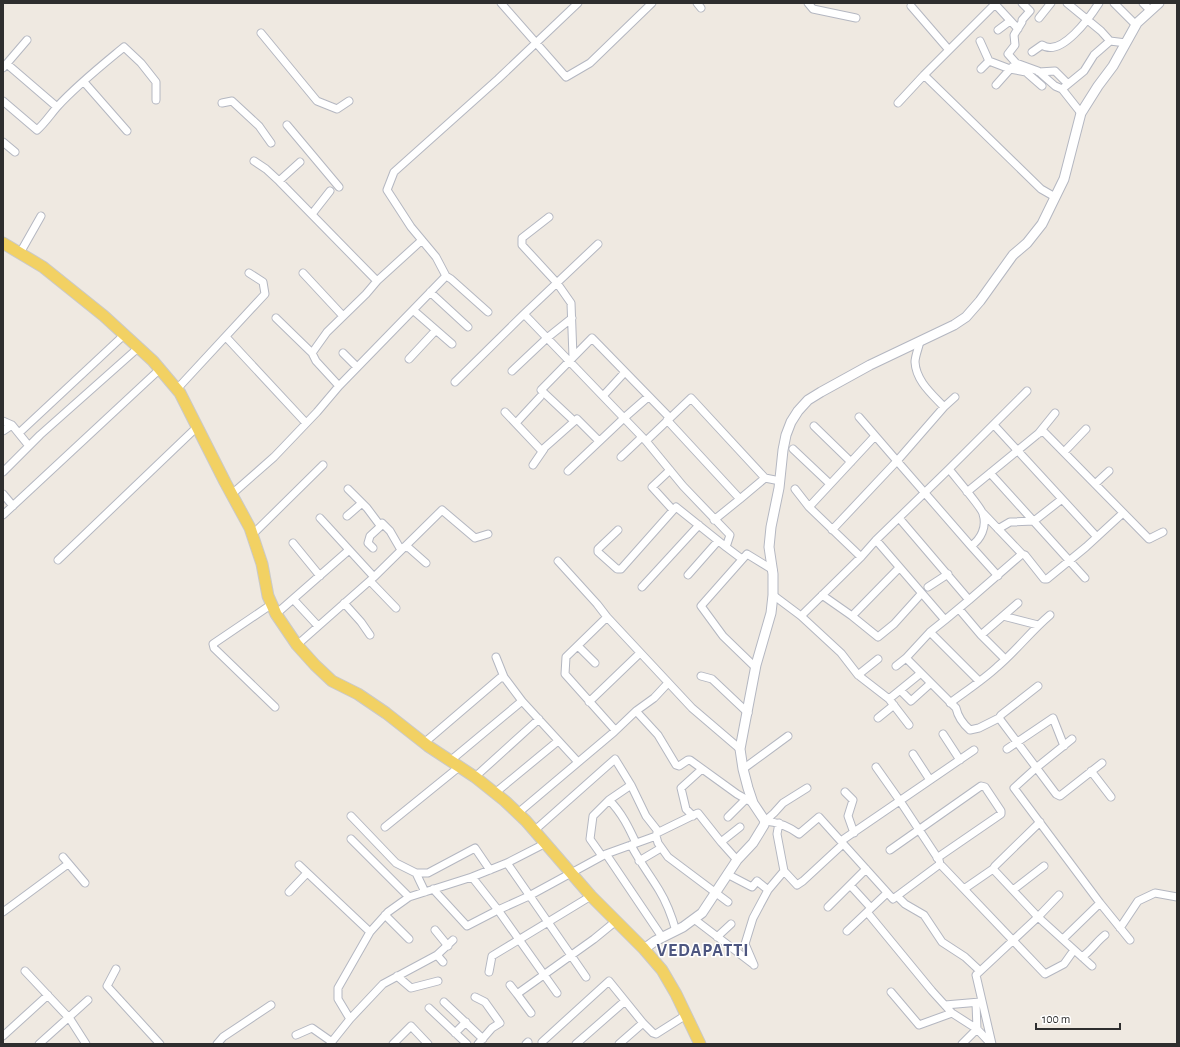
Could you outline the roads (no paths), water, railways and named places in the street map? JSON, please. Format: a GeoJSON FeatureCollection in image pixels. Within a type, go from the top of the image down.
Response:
{"type":"FeatureCollection","features":[{"type":"Feature","properties":{"kind":"main road"},"geometry":{"type":"LineString","coordinates":[[3,243],[43,267],[104,316],[160,369],[177,389],[250,528],[262,564],[268,596],[276,614],[297,645],[332,681],[358,694],[386,713],[424,743],[475,777],[518,813],[535,830],[591,896],[644,949],[662,970],[676,994],[700,1044]]}},
{"type":"Feature","properties":{"kind":"street"},"geometry":{"type":"LineString","coordinates":[[501,3],[566,77],[590,63],[652,3]]}},
{"type":"Feature","properties":{"kind":"street"},"geometry":{"type":"LineString","coordinates":[[488,312],[446,276],[436,257],[411,227],[387,190],[394,172],[498,79],[535,42],[578,3]]}},
{"type":"Feature","properties":{"kind":"street"},"geometry":{"type":"LineString","coordinates":[[808,3],[813,8],[856,18]]}},
{"type":"Feature","properties":{"kind":"street"},"geometry":{"type":"LineString","coordinates":[[1022,3],[1030,11],[1022,20],[1014,35],[1015,45],[1008,54],[1016,63],[1039,72],[1055,86],[1065,87],[1084,71],[1094,56],[1110,41]]}},
{"type":"Feature","properties":{"kind":"street"},"geometry":{"type":"LineString","coordinates":[[1039,18],[1051,3]]}},
{"type":"Feature","properties":{"kind":"street"},"geometry":{"type":"LineString","coordinates":[[1067,3],[1101,31],[1110,41],[1126,43]]}},
{"type":"Feature","properties":{"kind":"street"},"geometry":{"type":"LineString","coordinates":[[1032,52],[1042,45],[1050,48],[1056,47],[1079,30],[1088,21],[1099,3]]}},
{"type":"Feature","properties":{"kind":"street"},"geometry":{"type":"LineString","coordinates":[[1114,3],[1136,25]]}},
{"type":"Feature","properties":{"kind":"street"},"geometry":{"type":"LineString","coordinates":[[1143,3],[1150,10]]}},
{"type":"Feature","properties":{"kind":"street"},"geometry":{"type":"LineString","coordinates":[[890,850],[981,786],[985,787],[1001,810],[1001,814],[938,861],[897,896],[892,898],[819,817],[798,834],[787,826],[765,821],[750,801],[740,749],[748,713],[755,666],[771,614],[773,595],[769,547],[786,436],[791,422],[798,410],[808,400],[870,365],[954,325],[966,316],[980,301],[1014,255],[1027,243],[1042,224],[1064,179],[1081,114],[1098,86],[1113,66],[1136,25],[1159,3]]}},
{"type":"Feature","properties":{"kind":"street"},"geometry":{"type":"LineString","coordinates":[[898,103],[924,75],[996,4],[1018,29]]}},
{"type":"Feature","properties":{"kind":"street"},"geometry":{"type":"LineString","coordinates":[[911,6],[949,50]]}},
{"type":"Feature","properties":{"kind":"street"},"geometry":{"type":"LineString","coordinates":[[998,30],[1010,21]]}},
{"type":"Feature","properties":{"kind":"street"},"geometry":{"type":"LineString","coordinates":[[261,33],[317,101],[337,109],[350,101]]}},
{"type":"Feature","properties":{"kind":"street"},"geometry":{"type":"LineString","coordinates":[[27,40],[5,66],[57,107]]}},
{"type":"Feature","properties":{"kind":"street"},"geometry":{"type":"LineString","coordinates":[[980,40],[989,61],[1010,69],[1026,72],[1042,86]]}},
{"type":"Feature","properties":{"kind":"street"},"geometry":{"type":"LineString","coordinates":[[3,101],[37,130],[46,122],[57,107],[124,47],[141,63],[156,82],[156,100]]}},
{"type":"Feature","properties":{"kind":"street"},"geometry":{"type":"LineString","coordinates":[[981,69],[989,61]]}},
{"type":"Feature","properties":{"kind":"street"},"geometry":{"type":"LineString","coordinates":[[996,85],[1016,63]]}},
{"type":"Feature","properties":{"kind":"street"},"geometry":{"type":"LineString","coordinates":[[1039,72],[1055,71],[1081,114]]}},
{"type":"Feature","properties":{"kind":"street"},"geometry":{"type":"LineString","coordinates":[[924,75],[1041,189],[1055,197]]}},
{"type":"Feature","properties":{"kind":"street"},"geometry":{"type":"LineString","coordinates":[[84,82],[127,131]]}},
{"type":"Feature","properties":{"kind":"street"},"geometry":{"type":"LineString","coordinates":[[222,103],[232,101],[259,126],[271,143]]}},
{"type":"Feature","properties":{"kind":"street"},"geometry":{"type":"LineString","coordinates":[[287,125],[338,187]]}},
{"type":"Feature","properties":{"kind":"street"},"geometry":{"type":"LineString","coordinates":[[3,142],[15,152]]}},
{"type":"Feature","properties":{"kind":"street"},"geometry":{"type":"LineString","coordinates":[[254,161],[266,169],[279,181],[377,281]]}},
{"type":"Feature","properties":{"kind":"street"},"geometry":{"type":"LineString","coordinates":[[279,181],[300,162]]}},
{"type":"Feature","properties":{"kind":"street"},"geometry":{"type":"LineString","coordinates":[[312,214],[330,191]]}},
{"type":"Feature","properties":{"kind":"street"},"geometry":{"type":"LineString","coordinates":[[20,253],[41,216]]}},
{"type":"Feature","properties":{"kind":"street"},"geometry":{"type":"LineString","coordinates":[[549,217],[522,238],[522,244],[557,283],[571,303],[571,359]]}},
{"type":"Feature","properties":{"kind":"street"},"geometry":{"type":"LineString","coordinates":[[312,353],[328,332],[377,281],[422,240]]}},
{"type":"Feature","properties":{"kind":"street"},"geometry":{"type":"LineString","coordinates":[[455,382],[598,244]]}},
{"type":"Feature","properties":{"kind":"street"},"geometry":{"type":"LineString","coordinates":[[177,389],[265,294],[263,282],[249,273]]}},
{"type":"Feature","properties":{"kind":"street"},"geometry":{"type":"LineString","coordinates":[[303,273],[343,316]]}},
{"type":"Feature","properties":{"kind":"street"},"geometry":{"type":"LineString","coordinates":[[232,494],[274,457],[357,367],[446,276]]}},
{"type":"Feature","properties":{"kind":"street"},"geometry":{"type":"LineString","coordinates":[[430,292],[468,327]]}},
{"type":"Feature","properties":{"kind":"street"},"geometry":{"type":"LineString","coordinates":[[413,310],[452,344]]}},
{"type":"Feature","properties":{"kind":"street"},"geometry":{"type":"LineString","coordinates":[[524,314],[547,338],[571,359],[603,396],[644,439],[714,520],[730,535],[726,548]]}},
{"type":"Feature","properties":{"kind":"street"},"geometry":{"type":"LineString","coordinates":[[276,318],[312,353],[316,361],[339,386]]}},
{"type":"Feature","properties":{"kind":"street"},"geometry":{"type":"LineString","coordinates":[[512,371],[547,338],[572,318]]}},
{"type":"Feature","properties":{"kind":"street"},"geometry":{"type":"LineString","coordinates":[[409,359],[436,330]]}},
{"type":"Feature","properties":{"kind":"street"},"geometry":{"type":"LineString","coordinates":[[19,434],[124,335]]}},
{"type":"Feature","properties":{"kind":"street"},"geometry":{"type":"LineString","coordinates":[[226,337],[306,424]]}},
{"type":"Feature","properties":{"kind":"street"},"geometry":{"type":"LineString","coordinates":[[574,421],[541,390],[593,338],[740,499]]}},
{"type":"Feature","properties":{"kind":"street"},"geometry":{"type":"LineString","coordinates":[[920,341],[915,362],[917,372],[923,384],[944,407]]}},
{"type":"Feature","properties":{"kind":"street"},"geometry":{"type":"LineString","coordinates":[[3,472],[29,446],[138,348]]}},
{"type":"Feature","properties":{"kind":"street"},"geometry":{"type":"LineString","coordinates":[[343,353],[357,367]]}},
{"type":"Feature","properties":{"kind":"street"},"geometry":{"type":"LineString","coordinates":[[3,515],[160,369]]}},
{"type":"Feature","properties":{"kind":"street"},"geometry":{"type":"LineString","coordinates":[[603,396],[625,372]]}},
{"type":"Feature","properties":{"kind":"street"},"geometry":{"type":"LineString","coordinates":[[801,616],[1027,391]]}},
{"type":"Feature","properties":{"kind":"street"},"geometry":{"type":"LineString","coordinates":[[516,423],[540,397]]}},
{"type":"Feature","properties":{"kind":"street"},"geometry":{"type":"LineString","coordinates":[[568,472],[648,397]]}},
{"type":"Feature","properties":{"kind":"street"},"geometry":{"type":"LineString","coordinates":[[832,530],[897,461],[954,397]]}},
{"type":"Feature","properties":{"kind":"street"},"geometry":{"type":"LineString","coordinates":[[621,457],[668,419],[691,398],[766,478],[780,481]]}},
{"type":"Feature","properties":{"kind":"street"},"geometry":{"type":"LineString","coordinates":[[505,412],[540,449],[544,449]]}},
{"type":"Feature","properties":{"kind":"street"},"geometry":{"type":"LineString","coordinates":[[967,492],[1038,434],[1055,413]]}},
{"type":"Feature","properties":{"kind":"street"},"geometry":{"type":"LineString","coordinates":[[859,417],[998,576]]}},
{"type":"Feature","properties":{"kind":"street"},"geometry":{"type":"LineString","coordinates":[[533,465],[544,449],[577,419],[600,441]]}},
{"type":"Feature","properties":{"kind":"street"},"geometry":{"type":"LineString","coordinates":[[3,422],[12,425],[29,446]]}},
{"type":"Feature","properties":{"kind":"street"},"geometry":{"type":"LineString","coordinates":[[3,431],[12,425]]}},
{"type":"Feature","properties":{"kind":"street"},"geometry":{"type":"LineString","coordinates":[[994,425],[1097,537]]}},
{"type":"Feature","properties":{"kind":"street"},"geometry":{"type":"LineString","coordinates":[[814,426],[851,462]]}},
{"type":"Feature","properties":{"kind":"street"},"geometry":{"type":"LineString","coordinates":[[58,560],[197,428]]}},
{"type":"Feature","properties":{"kind":"street"},"geometry":{"type":"LineString","coordinates":[[1064,452],[1086,429]]}},
{"type":"Feature","properties":{"kind":"street"},"geometry":{"type":"LineString","coordinates":[[1038,434],[1044,432],[1149,539],[1163,532]]}},
{"type":"Feature","properties":{"kind":"street"},"geometry":{"type":"LineString","coordinates":[[809,507],[875,436]]}},
{"type":"Feature","properties":{"kind":"street"},"geometry":{"type":"LineString","coordinates":[[794,449],[830,484]]}},
{"type":"Feature","properties":{"kind":"street"},"geometry":{"type":"LineString","coordinates":[[252,535],[322,465]]}},
{"type":"Feature","properties":{"kind":"street"},"geometry":{"type":"LineString","coordinates":[[949,469],[983,513],[1022,554],[1025,555],[1046,579],[1097,537],[1123,513]]}},
{"type":"Feature","properties":{"kind":"street"},"geometry":{"type":"LineString","coordinates":[[670,470],[652,487],[673,510]]}},
{"type":"Feature","properties":{"kind":"street"},"geometry":{"type":"LineString","coordinates":[[1094,484],[1109,471]]}},
{"type":"Feature","properties":{"kind":"street"},"geometry":{"type":"LineString","coordinates":[[990,473],[1085,578]]}},
{"type":"Feature","properties":{"kind":"street"},"geometry":{"type":"LineString","coordinates":[[714,520],[766,478]]}},
{"type":"Feature","properties":{"kind":"street"},"geometry":{"type":"LineString","coordinates":[[348,489],[379,524],[382,523],[390,531],[403,548]]}},
{"type":"Feature","properties":{"kind":"street"},"geometry":{"type":"LineString","coordinates":[[795,489],[809,507],[861,557]]}},
{"type":"Feature","properties":{"kind":"street"},"geometry":{"type":"LineString","coordinates":[[3,494],[13,506]]}},
{"type":"Feature","properties":{"kind":"street"},"geometry":{"type":"LineString","coordinates":[[998,529],[1010,522],[1034,521],[1062,499]]}},
{"type":"Feature","properties":{"kind":"street"},"geometry":{"type":"LineString","coordinates":[[347,516],[362,503]]}},
{"type":"Feature","properties":{"kind":"street"},"geometry":{"type":"LineString","coordinates":[[618,530],[598,549],[598,552],[618,569],[621,569],[676,507],[726,548],[742,559]]}},
{"type":"Feature","properties":{"kind":"street"},"geometry":{"type":"LineString","coordinates":[[297,645],[372,579],[442,510],[475,538],[488,534]]}},
{"type":"Feature","properties":{"kind":"street"},"geometry":{"type":"LineString","coordinates":[[971,546],[976,543],[984,530],[983,513]]}},
{"type":"Feature","properties":{"kind":"street"},"geometry":{"type":"LineString","coordinates":[[320,518],[349,550],[396,608]]}},
{"type":"Feature","properties":{"kind":"street"},"geometry":{"type":"LineString","coordinates":[[899,518],[969,600]]}},
{"type":"Feature","properties":{"kind":"street"},"geometry":{"type":"LineString","coordinates":[[373,548],[368,543],[370,536],[383,524]]}},
{"type":"Feature","properties":{"kind":"street"},"geometry":{"type":"LineString","coordinates":[[642,587],[699,525]]}},
{"type":"Feature","properties":{"kind":"street"},"geometry":{"type":"LineString","coordinates":[[876,540],[945,620]]}},
{"type":"Feature","properties":{"kind":"street"},"geometry":{"type":"LineString","coordinates":[[688,574],[718,541]]}},
{"type":"Feature","properties":{"kind":"street"},"geometry":{"type":"LineString","coordinates":[[294,542],[320,576]]}},
{"type":"Feature","properties":{"kind":"street"},"geometry":{"type":"LineString","coordinates":[[403,548],[409,548],[426,563]]}},
{"type":"Feature","properties":{"kind":"street"},"geometry":{"type":"LineString","coordinates":[[276,614],[349,550]]}},
{"type":"Feature","properties":{"kind":"street"},"geometry":{"type":"LineString","coordinates":[[755,666],[723,636],[701,606],[747,554],[772,570]]}},
{"type":"Feature","properties":{"kind":"street"},"geometry":{"type":"LineString","coordinates":[[896,666],[906,658],[930,632],[998,576],[1022,554]]}},
{"type":"Feature","properties":{"kind":"street"},"geometry":{"type":"LineString","coordinates":[[558,561],[607,617],[692,708],[740,749]]}},
{"type":"Feature","properties":{"kind":"street"},"geometry":{"type":"LineString","coordinates":[[852,616],[899,568]]}},
{"type":"Feature","properties":{"kind":"street"},"geometry":{"type":"LineString","coordinates":[[928,587],[948,574]]}},
{"type":"Feature","properties":{"kind":"street"},"geometry":{"type":"LineString","coordinates":[[822,595],[878,637],[894,624],[922,594]]}},
{"type":"Feature","properties":{"kind":"street"},"geometry":{"type":"LineString","coordinates":[[773,595],[801,616],[841,653],[858,675],[889,699],[909,725]]}},
{"type":"Feature","properties":{"kind":"street"},"geometry":{"type":"LineString","coordinates":[[293,599],[318,626]]}},
{"type":"Feature","properties":{"kind":"street"},"geometry":{"type":"LineString","coordinates":[[344,603],[361,622],[370,635]]}},
{"type":"Feature","properties":{"kind":"street"},"geometry":{"type":"LineString","coordinates":[[981,635],[1018,603]]}},
{"type":"Feature","properties":{"kind":"street"},"geometry":{"type":"LineString","coordinates":[[272,604],[213,644],[214,648],[275,707]]}},
{"type":"Feature","properties":{"kind":"street"},"geometry":{"type":"LineString","coordinates":[[959,609],[981,635],[1005,659]]}},
{"type":"Feature","properties":{"kind":"street"},"geometry":{"type":"LineString","coordinates":[[950,703],[997,668],[1038,625],[1050,615]]}},
{"type":"Feature","properties":{"kind":"street"},"geometry":{"type":"LineString","coordinates":[[1003,616],[1038,625]]}},
{"type":"Feature","properties":{"kind":"street"},"geometry":{"type":"LineString","coordinates":[[607,617],[566,657],[565,674],[615,730]]}},
{"type":"Feature","properties":{"kind":"street"},"geometry":{"type":"LineString","coordinates":[[930,632],[979,681]]}},
{"type":"Feature","properties":{"kind":"street"},"geometry":{"type":"LineString","coordinates":[[578,646],[595,663]]}},
{"type":"Feature","properties":{"kind":"street"},"geometry":{"type":"LineString","coordinates":[[589,702],[640,653]]}},
{"type":"Feature","properties":{"kind":"street"},"geometry":{"type":"LineString","coordinates":[[496,657],[504,677],[522,701],[578,762]]}},
{"type":"Feature","properties":{"kind":"street"},"geometry":{"type":"LineString","coordinates":[[906,658],[956,708],[958,714],[970,730],[979,728],[999,718],[1038,686]]}},
{"type":"Feature","properties":{"kind":"street"},"geometry":{"type":"LineString","coordinates":[[858,675],[878,659]]}},
{"type":"Feature","properties":{"kind":"street"},"geometry":{"type":"LineString","coordinates":[[889,699],[921,673]]}},
{"type":"Feature","properties":{"kind":"street"},"geometry":{"type":"LineString","coordinates":[[701,676],[712,679],[748,713]]}},
{"type":"Feature","properties":{"kind":"street"},"geometry":{"type":"LineString","coordinates":[[424,743],[500,678],[504,677]]}},
{"type":"Feature","properties":{"kind":"street"},"geometry":{"type":"LineString","coordinates":[[518,813],[636,711],[654,698],[668,683]]}},
{"type":"Feature","properties":{"kind":"street"},"geometry":{"type":"LineString","coordinates":[[900,690],[911,701],[931,683]]}},
{"type":"Feature","properties":{"kind":"street"},"geometry":{"type":"LineString","coordinates":[[385,827],[522,701]]}},
{"type":"Feature","properties":{"kind":"street"},"geometry":{"type":"LineString","coordinates":[[878,718],[894,706]]}},
{"type":"Feature","properties":{"kind":"street"},"geometry":{"type":"LineString","coordinates":[[636,711],[658,735],[676,765],[679,766],[690,760],[737,794],[750,801]]}},
{"type":"Feature","properties":{"kind":"street"},"geometry":{"type":"LineString","coordinates":[[999,718],[1056,794],[1060,796],[1102,763]]}},
{"type":"Feature","properties":{"kind":"street"},"geometry":{"type":"LineString","coordinates":[[1007,749],[1053,718],[1064,746]]}},
{"type":"Feature","properties":{"kind":"street"},"geometry":{"type":"LineString","coordinates":[[475,777],[539,719]]}},
{"type":"Feature","properties":{"kind":"street"},"geometry":{"type":"LineString","coordinates":[[943,734],[960,760]]}},
{"type":"Feature","properties":{"kind":"street"},"geometry":{"type":"LineString","coordinates":[[743,769],[788,736]]}},
{"type":"Feature","properties":{"kind":"street"},"geometry":{"type":"LineString","coordinates":[[1072,739],[1014,788],[1100,903],[1130,940]]}},
{"type":"Feature","properties":{"kind":"street"},"geometry":{"type":"LineString","coordinates":[[495,793],[558,741]]}},
{"type":"Feature","properties":{"kind":"street"},"geometry":{"type":"LineString","coordinates":[[779,823],[776,834],[784,871],[797,885],[854,833],[974,750]]}},
{"type":"Feature","properties":{"kind":"street"},"geometry":{"type":"LineString","coordinates":[[913,754],[930,780]]}},
{"type":"Feature","properties":{"kind":"street"},"geometry":{"type":"LineString","coordinates":[[535,830],[615,759],[631,785],[646,816],[656,829],[661,848],[668,857],[728,902]]}},
{"type":"Feature","properties":{"kind":"street"},"geometry":{"type":"LineString","coordinates":[[876,767],[919,829],[938,861],[1045,974],[1064,964],[1074,950]]}},
{"type":"Feature","properties":{"kind":"street"},"geometry":{"type":"LineString","coordinates":[[693,816],[686,809],[681,788],[702,769]]}},
{"type":"Feature","properties":{"kind":"street"},"geometry":{"type":"LineString","coordinates":[[1091,771],[1111,797]]}},
{"type":"Feature","properties":{"kind":"street"},"geometry":{"type":"LineString","coordinates":[[631,785],[609,800],[593,816],[590,839],[604,855],[662,938]]}},
{"type":"Feature","properties":{"kind":"street"},"geometry":{"type":"LineString","coordinates":[[644,949],[702,913],[714,892],[737,860],[753,843],[764,826],[765,821],[783,803],[807,788]]}},
{"type":"Feature","properties":{"kind":"street"},"geometry":{"type":"LineString","coordinates":[[845,792],[853,800],[848,816],[854,833]]}},
{"type":"Feature","properties":{"kind":"street"},"geometry":{"type":"LineString","coordinates":[[609,800],[624,818],[639,861],[660,892],[671,915],[676,930]]}},
{"type":"Feature","properties":{"kind":"street"},"geometry":{"type":"LineString","coordinates":[[728,817],[750,801]]}},
{"type":"Feature","properties":{"kind":"street"},"geometry":{"type":"LineString","coordinates":[[433,889],[468,926],[529,896],[604,855],[657,834],[698,813],[737,860]]}},
{"type":"Feature","properties":{"kind":"street"},"geometry":{"type":"LineString","coordinates":[[351,816],[396,863],[416,873],[428,873],[475,848],[490,870]]}},
{"type":"Feature","properties":{"kind":"street"},"geometry":{"type":"LineString","coordinates":[[964,889],[993,869],[1040,822]]}},
{"type":"Feature","properties":{"kind":"street"},"geometry":{"type":"LineString","coordinates":[[721,842],[740,827]]}},
{"type":"Feature","properties":{"kind":"street"},"geometry":{"type":"LineString","coordinates":[[351,839],[409,897]]}},
{"type":"Feature","properties":{"kind":"street"},"geometry":{"type":"LineString","coordinates":[[350,1019],[338,999],[338,988],[370,932],[385,915],[409,897],[490,870],[546,843]]}},
{"type":"Feature","properties":{"kind":"street"},"geometry":{"type":"LineString","coordinates":[[639,861],[661,848]]}},
{"type":"Feature","properties":{"kind":"street"},"geometry":{"type":"LineString","coordinates":[[4,909],[66,861],[85,883]]}},
{"type":"Feature","properties":{"kind":"street"},"geometry":{"type":"LineString","coordinates":[[507,863],[586,977]]}},
{"type":"Feature","properties":{"kind":"street"},"geometry":{"type":"LineString","coordinates":[[299,865],[370,932]]}},
{"type":"Feature","properties":{"kind":"street"},"geometry":{"type":"LineString","coordinates":[[1013,890],[1044,866]]}},
{"type":"Feature","properties":{"kind":"street"},"geometry":{"type":"LineString","coordinates":[[828,907],[866,869]]}},
{"type":"Feature","properties":{"kind":"street"},"geometry":{"type":"LineString","coordinates":[[993,869],[1038,917],[1092,966]]}},
{"type":"Feature","properties":{"kind":"street"},"geometry":{"type":"LineString","coordinates":[[694,919],[754,965],[745,944],[752,918],[768,890],[784,871]]}},
{"type":"Feature","properties":{"kind":"street"},"geometry":{"type":"LineString","coordinates":[[289,892],[307,873]]}},
{"type":"Feature","properties":{"kind":"street"},"geometry":{"type":"LineString","coordinates":[[416,873],[425,892]]}},
{"type":"Feature","properties":{"kind":"street"},"geometry":{"type":"LineString","coordinates":[[727,874],[752,887],[757,881],[768,890]]}},
{"type":"Feature","properties":{"kind":"street"},"geometry":{"type":"LineString","coordinates":[[472,877],[498,910],[557,993]]}},
{"type":"Feature","properties":{"kind":"street"},"geometry":{"type":"LineString","coordinates":[[850,885],[945,1005],[952,1012],[977,1029],[991,1044]]}},
{"type":"Feature","properties":{"kind":"street"},"geometry":{"type":"LineString","coordinates":[[848,931],[887,893]]}},
{"type":"Feature","properties":{"kind":"street"},"geometry":{"type":"LineString","coordinates":[[1120,928],[1138,901],[1155,893],[1177,898]]}},
{"type":"Feature","properties":{"kind":"street"},"geometry":{"type":"LineString","coordinates":[[991,1044],[979,1003],[976,975],[1038,917],[1059,895]]}},
{"type":"Feature","properties":{"kind":"street"},"geometry":{"type":"LineString","coordinates":[[489,972],[492,956],[591,896]]}},
{"type":"Feature","properties":{"kind":"street"},"geometry":{"type":"LineString","coordinates":[[897,896],[905,904],[924,915],[942,942],[965,957],[980,971]]}},
{"type":"Feature","properties":{"kind":"street"},"geometry":{"type":"LineString","coordinates":[[1063,939],[1100,903]]}},
{"type":"Feature","properties":{"kind":"street"},"geometry":{"type":"LineString","coordinates":[[385,915],[409,938]]}},
{"type":"Feature","properties":{"kind":"street"},"geometry":{"type":"LineString","coordinates":[[517,994],[594,940],[616,921]]}},
{"type":"Feature","properties":{"kind":"street"},"geometry":{"type":"LineString","coordinates":[[717,937],[731,924]]}},
{"type":"Feature","properties":{"kind":"street"},"geometry":{"type":"LineString","coordinates":[[296,1035],[312,1028],[331,1043],[350,1019],[383,984],[437,955],[451,943],[435,930]]}},
{"type":"Feature","properties":{"kind":"street"},"geometry":{"type":"LineString","coordinates":[[1082,957],[1091,951],[1097,941],[1105,935]]}},
{"type":"Feature","properties":{"kind":"street"},"geometry":{"type":"LineString","coordinates":[[437,955],[443,962]]}},
{"type":"Feature","properties":{"kind":"street"},"geometry":{"type":"LineString","coordinates":[[116,969],[108,986],[160,1044]]}},
{"type":"Feature","properties":{"kind":"street"},"geometry":{"type":"LineString","coordinates":[[25,971],[69,1018],[86,1044]]}},
{"type":"Feature","properties":{"kind":"street"},"geometry":{"type":"LineString","coordinates":[[397,976],[411,988],[438,981]]}},
{"type":"Feature","properties":{"kind":"street"},"geometry":{"type":"LineString","coordinates":[[542,1042],[609,981],[643,1023],[656,1034],[686,1015]]}},
{"type":"Feature","properties":{"kind":"street"},"geometry":{"type":"LineString","coordinates":[[510,985],[531,1013]]}},
{"type":"Feature","properties":{"kind":"street"},"geometry":{"type":"LineString","coordinates":[[891,992],[919,1025],[952,1012]]}},
{"type":"Feature","properties":{"kind":"street"},"geometry":{"type":"LineString","coordinates":[[6,1044],[3,1038],[48,995]]}},
{"type":"Feature","properties":{"kind":"street"},"geometry":{"type":"LineString","coordinates":[[444,1002],[466,1022],[480,1041],[492,1028],[500,1023],[485,1002],[475,997]]}},
{"type":"Feature","properties":{"kind":"street"},"geometry":{"type":"LineString","coordinates":[[39,1044],[88,1000]]}},
{"type":"Feature","properties":{"kind":"street"},"geometry":{"type":"LineString","coordinates":[[576,1044],[625,1001]]}},
{"type":"Feature","properties":{"kind":"street"},"geometry":{"type":"LineString","coordinates":[[945,1005],[979,1003]]}},
{"type":"Feature","properties":{"kind":"street"},"geometry":{"type":"LineString","coordinates":[[962,1044],[977,1029],[979,1003]]}},
{"type":"Feature","properties":{"kind":"street"},"geometry":{"type":"LineString","coordinates":[[960,1018],[962,1004]]}},
{"type":"Feature","properties":{"kind":"street"},"geometry":{"type":"LineString","coordinates":[[216,1044],[223,1037],[271,1005]]}},
{"type":"Feature","properties":{"kind":"street"},"geometry":{"type":"LineString","coordinates":[[430,1008],[466,1044]]}},
{"type":"Feature","properties":{"kind":"street"},"geometry":{"type":"LineString","coordinates":[[455,1033],[466,1022]]}},
{"type":"Feature","properties":{"kind":"street"},"geometry":{"type":"LineString","coordinates":[[619,1044],[643,1023]]}},
{"type":"Feature","properties":{"kind":"street"},"geometry":{"type":"LineString","coordinates":[[393,1044],[411,1026],[428,1044]]}},
{"type":"Feature","properties":{"kind":"district","name":"VEDAPATTI"},"geometry":{"type":"Point","coordinates":[703,951]}}]}
